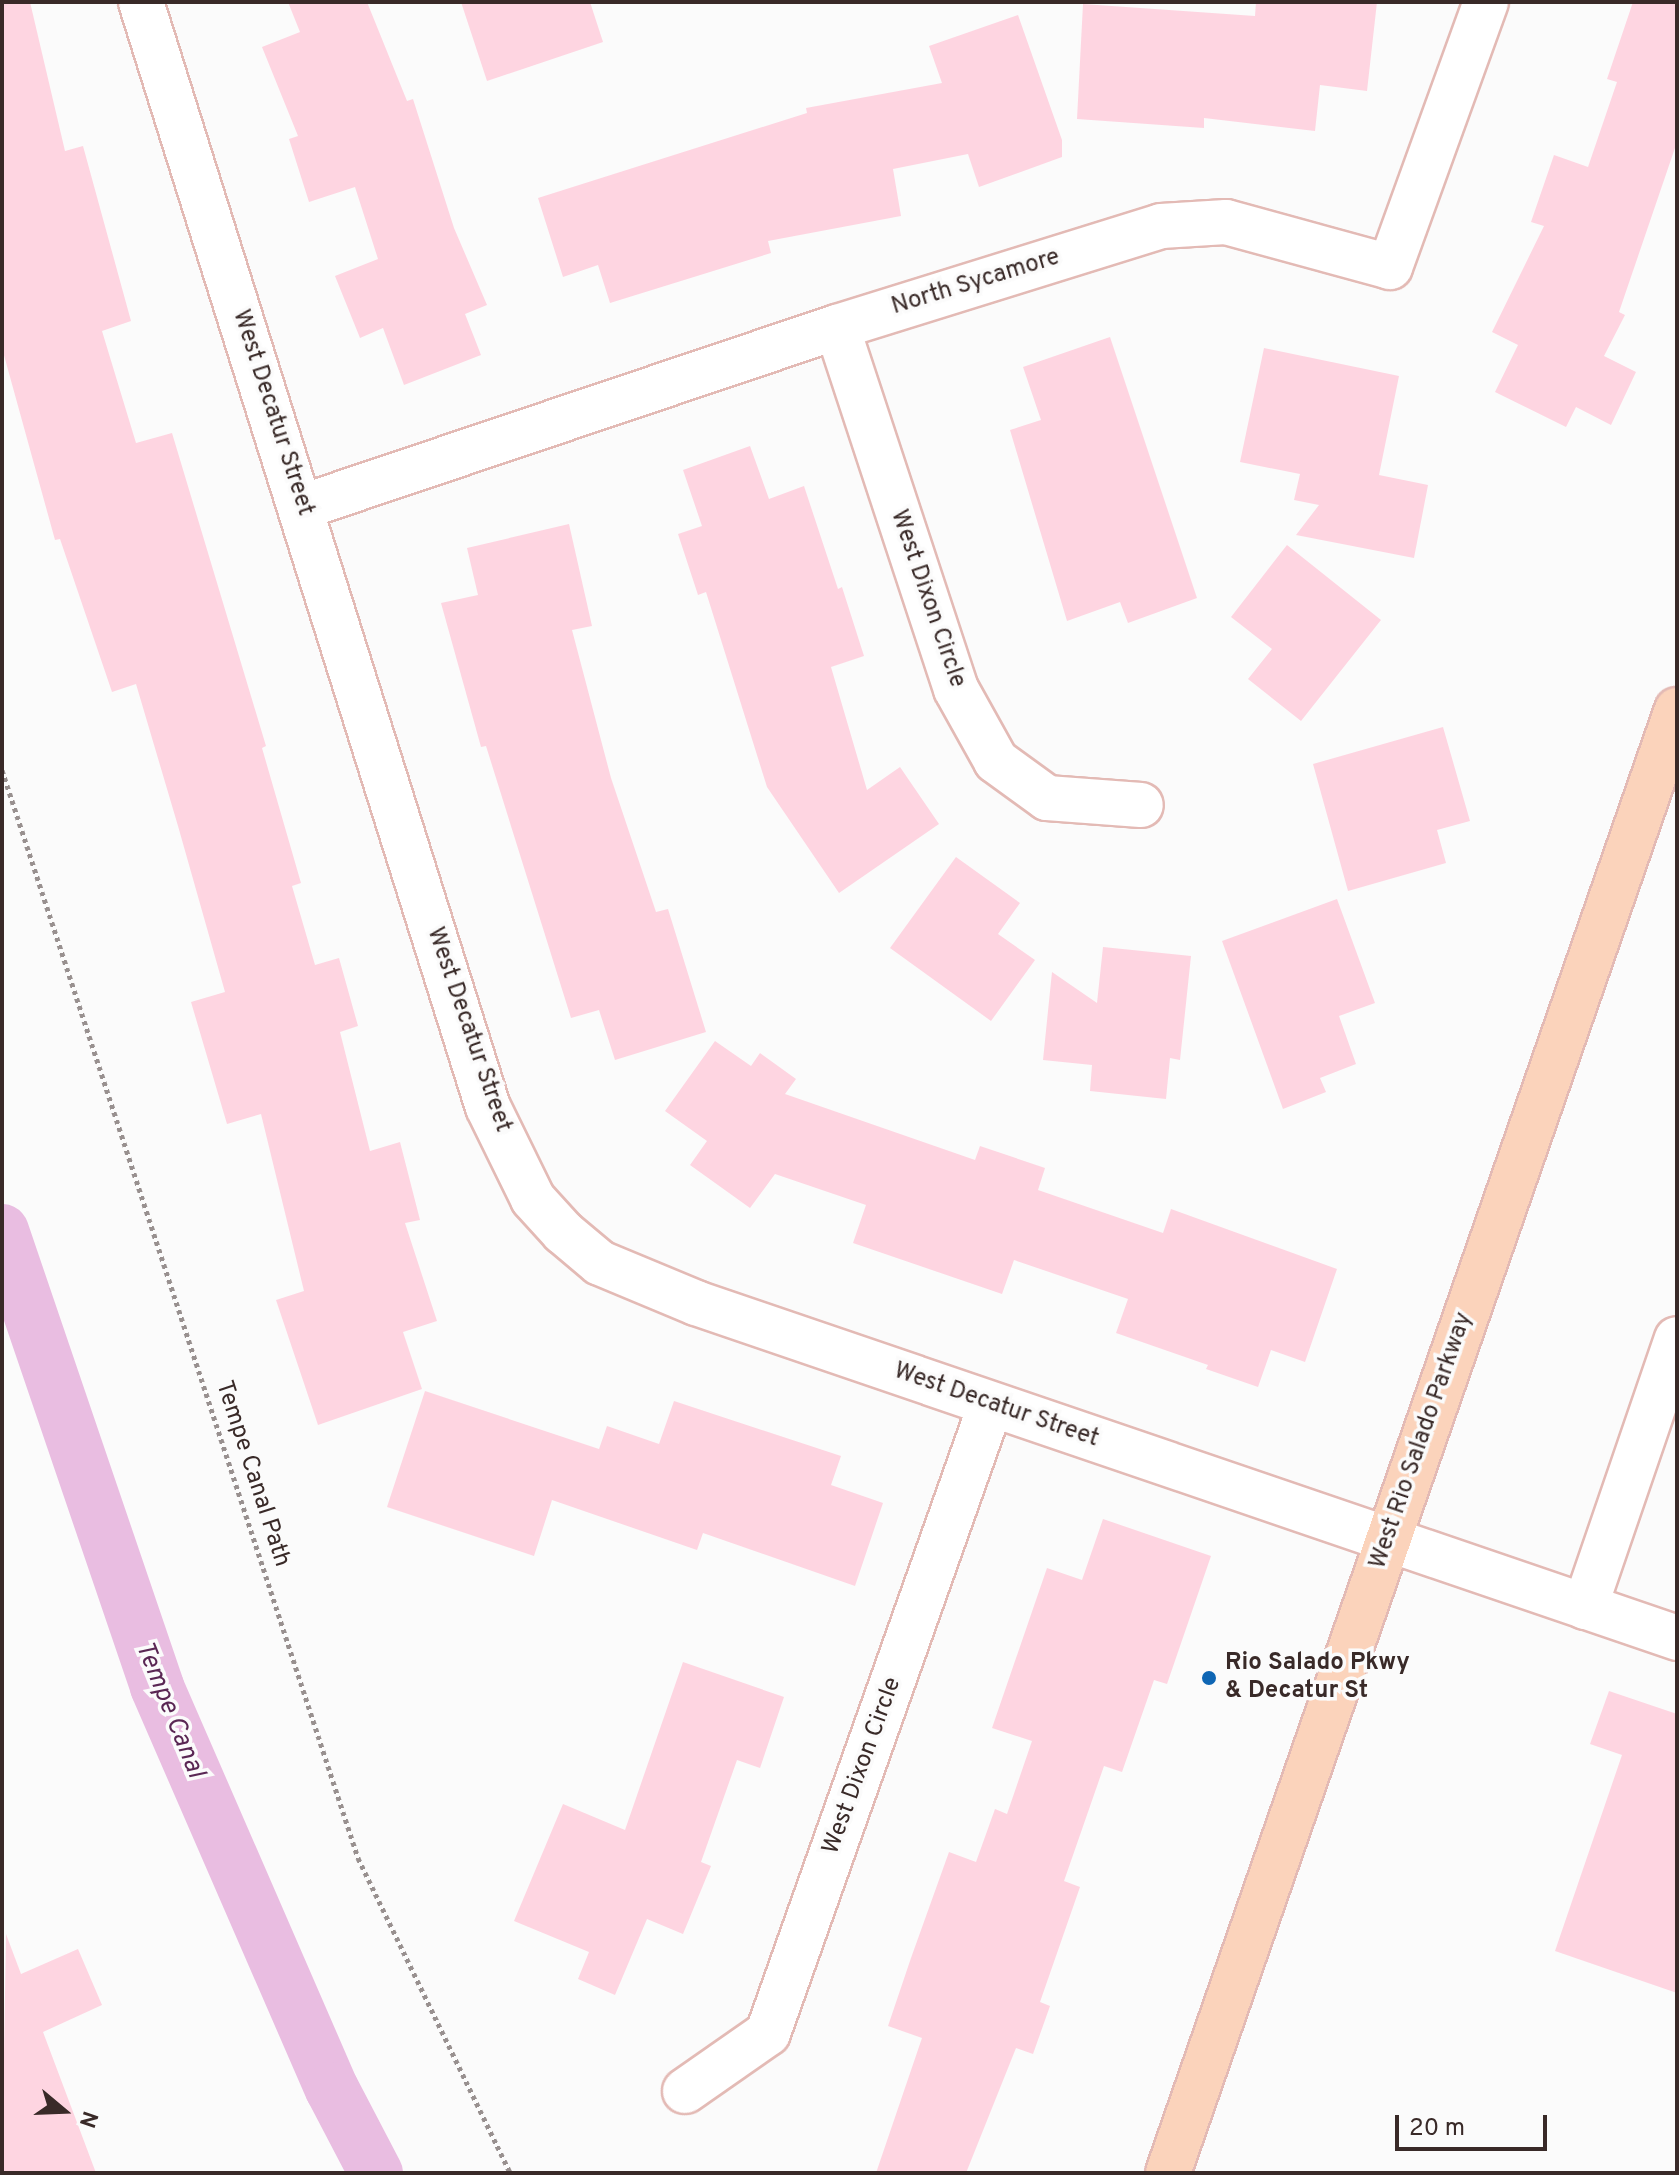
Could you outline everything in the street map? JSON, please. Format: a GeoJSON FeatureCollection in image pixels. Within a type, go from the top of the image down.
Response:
{"type":"FeatureCollection","features":[{"type":"Feature","properties":{"kind":"main road","name":"West Rio Salado Parkway"},"geometry":{"type":"LineString","coordinates":[[1168,2173],[1677,710]]}},
{"type":"Feature","properties":{"kind":"street","name":"West Decatur Street"},"geometry":{"type":"LineString","coordinates":[[141,2],[488,1107],[533,1199],[600,1263],[696,1303],[1677,1638]]}},
{"type":"Feature","properties":{"kind":"street","name":"North Sycamore"},"geometry":{"type":"LineString","coordinates":[[302,507],[837,327],[1161,226],[1226,222],[1390,267],[1486,2]]}},
{"type":"Feature","properties":{"kind":"street","name":"West Dixon Circle"},"geometry":{"type":"LineString","coordinates":[[837,327],[956,689],[996,761],[1047,798],[1141,805]]}},
{"type":"Feature","properties":{"kind":"street"},"geometry":{"type":"LineString","coordinates":[[1585,1607],[1677,1339]]}},
{"type":"Feature","properties":{"kind":"street","name":"West Dixon Circle"},"geometry":{"type":"LineString","coordinates":[[685,2091],[768,2033],[991,1404]]}},
{"type":"Feature","properties":{"kind":"path","name":"Tempe Canal Path"},"geometry":{"type":"LineString","coordinates":[[2,770],[358,1858],[510,2173]]}},
{"type":"Feature","properties":{"kind":"building"},"geometry":{"type":"Polygon","coordinates":[[[2,2],[30,2],[65,151],[83,146],[131,321],[102,331],[136,443],[172,433],[266,746],[262,748],[301,883],[292,886],[315,965],[339,958],[358,1026],[340,1032],[370,1151],[400,1142],[420,1220],[405,1223],[437,1321],[403,1332],[422,1389],[318,1425],[276,1300],[304,1291],[261,1114],[227,1124],[191,1002],[225,992],[178,826],[136,684],[112,692],[60,539],[55,540],[2,348],[2,2]]]}},
{"type":"Feature","properties":{"kind":"building"},"geometry":{"type":"Polygon","coordinates":[[[288,2],[367,2],[407,101],[413,99],[454,228],[487,305],[465,314],[481,355],[404,385],[383,328],[360,338],[335,276],[378,259],[355,187],[309,202],[289,139],[298,136],[262,47],[300,32],[288,2]]]}},
{"type":"Feature","properties":{"kind":"building"},"geometry":{"type":"Polygon","coordinates":[[[461,2],[590,2],[603,42],[487,81],[461,2]]]}},
{"type":"Feature","properties":{"kind":"building"},"geometry":{"type":"Polygon","coordinates":[[[1256,2],[1377,2],[1367,91],[1320,85],[1315,131],[1204,118],[1204,128],[1077,119],[1083,4],[1255,16],[1256,2]]]}},
{"type":"Feature","properties":{"kind":"building"},"geometry":{"type":"Polygon","coordinates":[[[1633,2],[1677,2],[1677,142],[1619,312],[1625,315],[1604,356],[1636,372],[1611,425],[1576,407],[1566,427],[1495,392],[1518,345],[1492,332],[1544,226],[1531,222],[1554,155],[1588,167],[1617,82],[1607,79],[1633,2]]]}},
{"type":"Feature","properties":{"kind":"building"},"geometry":{"type":"Polygon","coordinates":[[[1018,15],[1062,140],[1062,157],[979,187],[968,154],[893,169],[901,216],[768,241],[771,253],[610,303],[598,265],[563,277],[538,198],[807,113],[806,108],[942,83],[929,46],[1018,15]]]}},
{"type":"Feature","properties":{"kind":"building"},"geometry":{"type":"Polygon","coordinates":[[[1110,337],[1197,598],[1128,623],[1120,602],[1067,621],[1010,430],[1041,420],[1023,367],[1110,337]]]}},
{"type":"Feature","properties":{"kind":"building"},"geometry":{"type":"Polygon","coordinates":[[[1264,348],[1399,376],[1379,475],[1428,485],[1414,558],[1296,535],[1319,505],[1294,500],[1300,474],[1240,462],[1264,348]]]}},
{"type":"Feature","properties":{"kind":"building"},"geometry":{"type":"Polygon","coordinates":[[[750,446],[769,499],[804,486],[838,589],[842,587],[864,656],[831,667],[867,790],[900,767],[939,824],[839,893],[767,787],[706,592],[698,595],[678,534],[702,526],[683,470],[750,446]]]}},
{"type":"Feature","properties":{"kind":"building"},"geometry":{"type":"Polygon","coordinates":[[[569,524],[592,626],[572,630],[611,778],[656,912],[668,909],[706,1032],[615,1060],[599,1010],[571,1018],[486,746],[481,747],[441,603],[478,595],[467,548],[569,524]]]}},
{"type":"Feature","properties":{"kind":"building"},"geometry":{"type":"Polygon","coordinates":[[[1287,545],[1381,620],[1301,721],[1248,679],[1272,649],[1231,617],[1287,545]]]}},
{"type":"Feature","properties":{"kind":"building"},"geometry":{"type":"Polygon","coordinates":[[[1443,727],[1470,821],[1437,830],[1446,863],[1348,891],[1313,764],[1443,727]]]}},
{"type":"Feature","properties":{"kind":"building"},"geometry":{"type":"Polygon","coordinates":[[[956,857],[1020,903],[998,934],[1035,960],[991,1021],[890,948],[956,857]]]}},
{"type":"Feature","properties":{"kind":"building"},"geometry":{"type":"Polygon","coordinates":[[[1337,899],[1375,1003],[1339,1016],[1356,1064],[1320,1078],[1326,1092],[1283,1109],[1222,941],[1337,899]]]}},
{"type":"Feature","properties":{"kind":"building"},"geometry":{"type":"Polygon","coordinates":[[[1103,947],[1191,956],[1180,1060],[1170,1058],[1166,1099],[1090,1091],[1092,1065],[1043,1060],[1052,972],[1097,1003],[1103,947]]]}},
{"type":"Feature","properties":{"kind":"building"},"geometry":{"type":"Polygon","coordinates":[[[715,1041],[751,1066],[760,1053],[796,1079],[785,1094],[975,1160],[980,1146],[1045,1168],[1038,1190],[1163,1233],[1171,1209],[1337,1269],[1305,1362],[1271,1350],[1258,1387],[1206,1369],[1208,1365],[1116,1333],[1128,1299],[1014,1260],[1002,1294],[853,1243],[866,1205],[775,1174],[750,1208],[690,1165],[707,1141],[665,1111],[715,1041]]]}},
{"type":"Feature","properties":{"kind":"building"},"geometry":{"type":"Polygon","coordinates":[[[425,1391],[599,1449],[607,1426],[659,1444],[674,1401],[841,1456],[831,1485],[883,1503],[855,1586],[703,1533],[697,1550],[552,1500],[534,1556],[387,1507],[425,1391]]]}},
{"type":"Feature","properties":{"kind":"building"},"geometry":{"type":"Polygon","coordinates":[[[1103,1519],[1211,1556],[1167,1684],[1154,1680],[1122,1772],[1104,1766],[1064,1881],[1080,1887],[1040,2002],[1050,2006],[1033,2054],[1016,2048],[966,2173],[876,2173],[922,2038],[888,2026],[911,1958],[949,1852],[976,1862],[995,1809],[1007,1814],[1032,1741],[992,1728],[1047,1568],[1082,1580],[1103,1519]]]}},
{"type":"Feature","properties":{"kind":"building"},"geometry":{"type":"Polygon","coordinates":[[[683,1662],[784,1697],[760,1768],[737,1760],[701,1862],[711,1866],[683,1934],[647,1919],[615,1995],[578,1979],[589,1952],[514,1921],[563,1804],[625,1830],[683,1662]]]}},
{"type":"Feature","properties":{"kind":"building"},"geometry":{"type":"Polygon","coordinates":[[[1609,1691],[1677,1714],[1677,1993],[1555,1951],[1622,1755],[1590,1744],[1609,1691]]]}},
{"type":"Feature","properties":{"kind":"building"},"geometry":{"type":"Polygon","coordinates":[[[6,1934],[21,1974],[78,1949],[102,2005],[43,2032],[96,2173],[2,2173],[6,1934]]]}},
{"type":"Feature","properties":{"kind":"waterway","name":"Tempe Canal"},"geometry":{"type":"LineString","coordinates":[[2,1231],[157,1687],[332,2089],[376,2173]]}},
{"type":"Feature","properties":{"kind":"place","name":"Rio Salado Pkwy & Decatur St"},"geometry":{"type":"Point","coordinates":[1209,1678]}}]}
